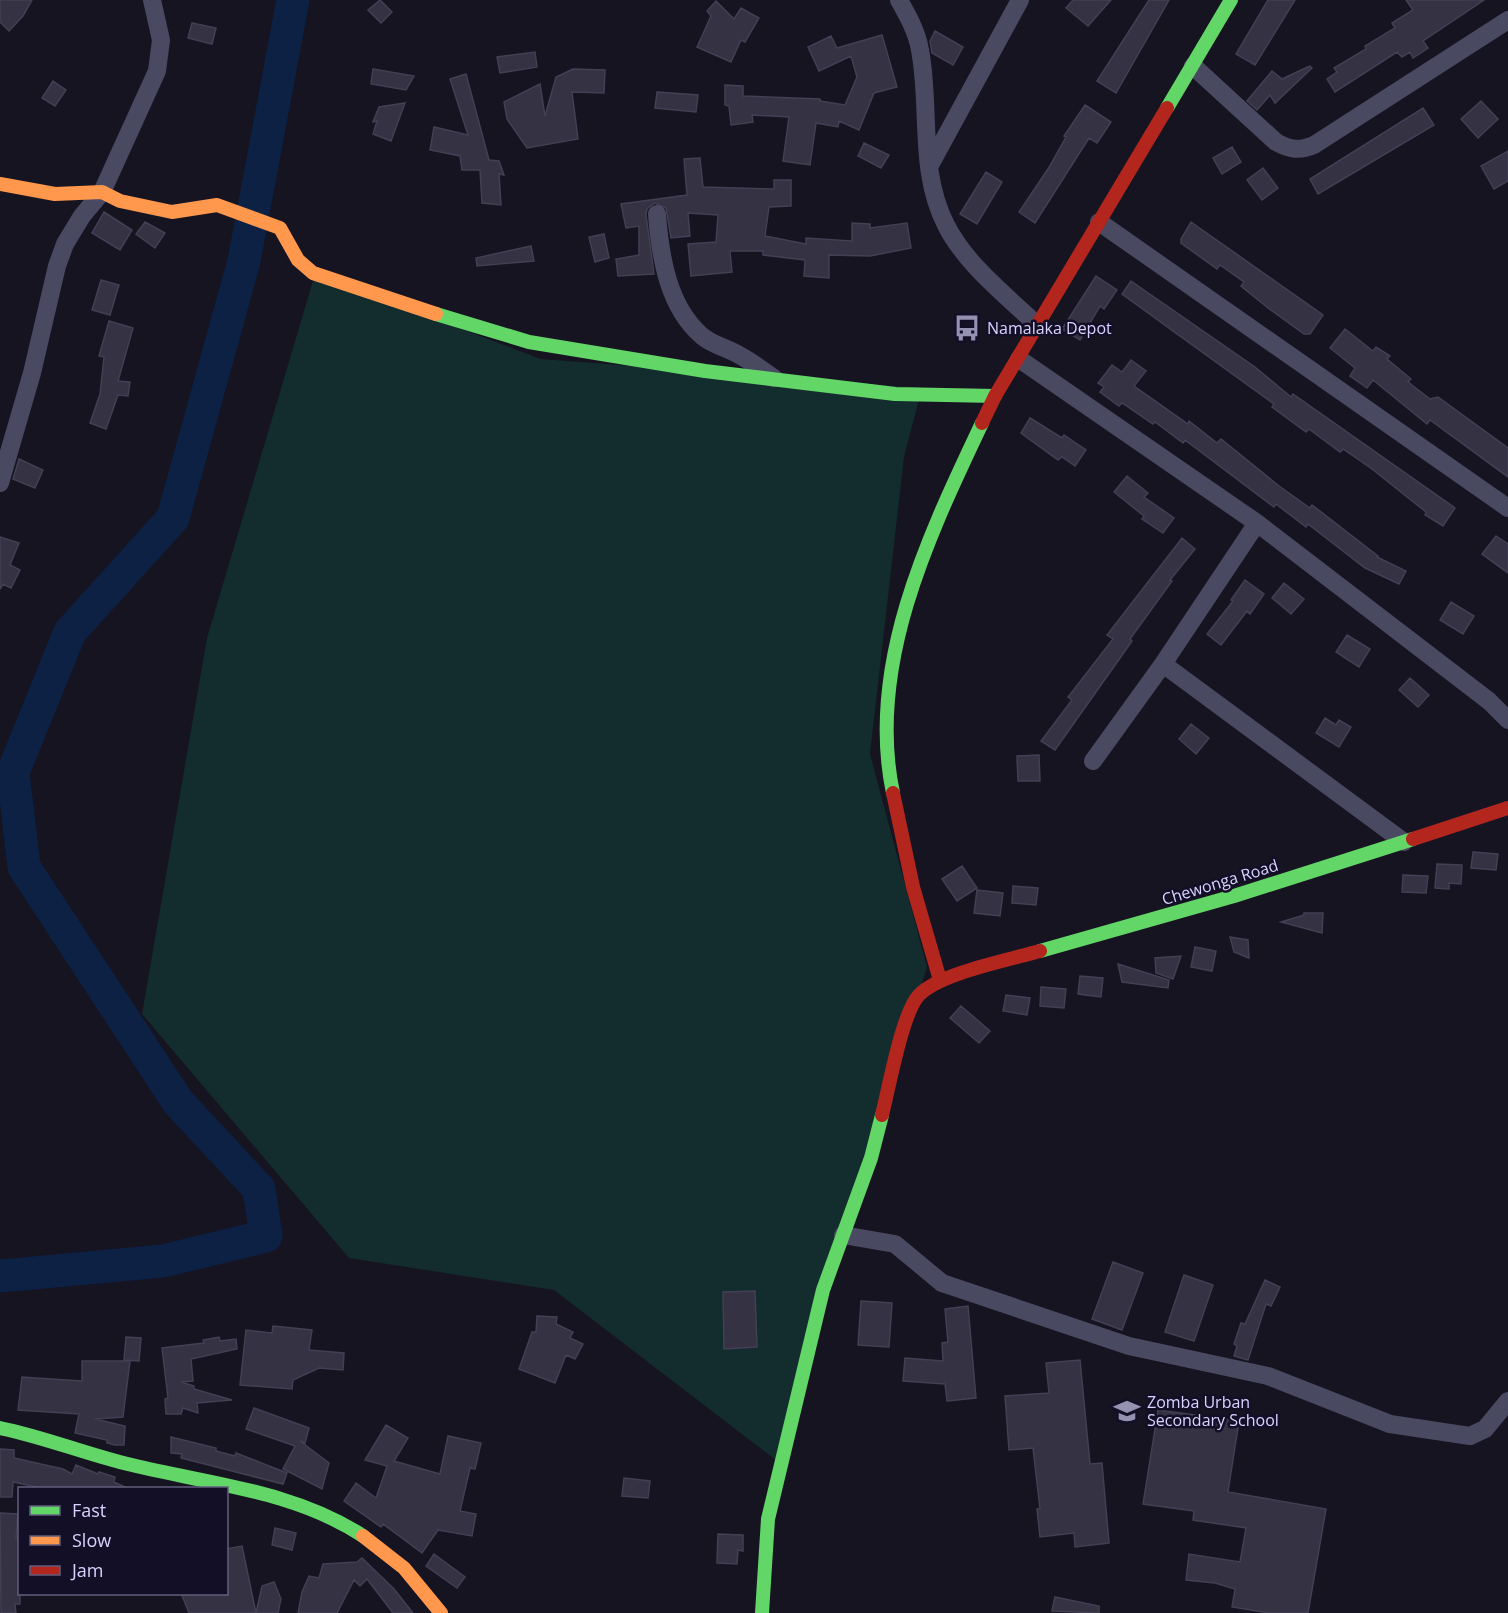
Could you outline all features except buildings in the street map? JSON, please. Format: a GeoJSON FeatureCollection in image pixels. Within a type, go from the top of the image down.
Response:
{"type":"FeatureCollection","features":[{"type":"Feature","properties":{"kind":"street"},"geometry":{"type":"LineString","coordinates":[[0,483],[32,373],[57,266],[65,244],[82,216],[102,192],[157,71],[161,40],[152,0]]}},
{"type":"Feature","properties":{"kind":"street"},"geometry":{"type":"LineString","coordinates":[[899,0],[912,22],[920,50],[929,167],[939,210],[955,240],[977,266],[1038,326]]}},
{"type":"Feature","properties":{"kind":"street"},"geometry":{"type":"LineString","coordinates":[[929,167],[1020,0]]}},
{"type":"Feature","properties":{"kind":"street"},"geometry":{"type":"LineString","coordinates":[[762,1613],[768,1519],[823,1290],[871,1158],[907,1020],[918,996],[940,980],[913,887],[891,783],[887,721],[890,688],[902,619],[930,536],[995,396],[1231,0]]}},
{"type":"Feature","properties":{"kind":"street"},"geometry":{"type":"LineString","coordinates":[[1193,66],[1276,142],[1292,149],[1302,150],[1314,145],[1508,21]]}},
{"type":"Feature","properties":{"kind":"street"},"geometry":{"type":"LineString","coordinates":[[0,184],[55,194],[102,192],[120,201],[172,212],[217,205],[280,228],[298,260],[313,273],[485,330],[563,348],[705,371],[895,394],[995,396]]}},
{"type":"Feature","properties":{"kind":"street"},"geometry":{"type":"LineString","coordinates":[[657,214],[664,267],[681,308],[693,326],[704,338],[738,354],[775,379]]}},
{"type":"Feature","properties":{"kind":"street"},"geometry":{"type":"LineString","coordinates":[[1099,222],[1508,508]]}},
{"type":"Feature","properties":{"kind":"street"},"geometry":{"type":"LineString","coordinates":[[1019,359],[1257,523],[1489,701],[1508,720]]}},
{"type":"Feature","properties":{"kind":"street"},"geometry":{"type":"LineString","coordinates":[[1093,761],[1163,664],[1257,523]]}},
{"type":"Feature","properties":{"kind":"street"},"geometry":{"type":"LineString","coordinates":[[1163,664],[1404,842]]}},
{"type":"Feature","properties":{"kind":"street","name":"Chewonga Road"},"geometry":{"type":"LineString","coordinates":[[940,980],[1234,896],[1508,808]]}},
{"type":"Feature","properties":{"kind":"street"},"geometry":{"type":"LineString","coordinates":[[843,1235],[895,1244],[942,1283],[1129,1346],[1268,1376],[1390,1424],[1470,1436],[1485,1429],[1508,1401]]}},
{"type":"Feature","properties":{"kind":"street"},"geometry":{"type":"LineString","coordinates":[[0,1428],[133,1466],[258,1492],[306,1506],[336,1520],[390,1556],[406,1570],[441,1613]]}},
{"type":"Feature","properties":{"kind":"green space"},"geometry":{"type":"Polygon","coordinates":[[[315,274],[541,359],[922,388],[904,457],[870,754],[927,967],[777,1461],[554,1290],[349,1258],[142,1014],[207,638],[315,274]]]}},
{"type":"Feature","properties":{"kind":"waterway"},"geometry":{"type":"LineString","coordinates":[[0,1276],[163,1261],[266,1236],[259,1189],[178,1102],[24,867],[13,772],[70,632],[173,518],[244,261],[293,0]]}},
{"type":"Feature","properties":{"kind":"traffic: fast"},"geometry":{"type":"LineString","coordinates":[[1167,108],[1231,0]]}},
{"type":"Feature","properties":{"kind":"traffic: fast"},"geometry":{"type":"LineString","coordinates":[[436,314],[529,342],[705,371],[895,394],[995,396]]}},
{"type":"Feature","properties":{"kind":"traffic: fast"},"geometry":{"type":"LineString","coordinates":[[893,793],[887,745],[888,697],[895,649],[923,556],[982,423]]}},
{"type":"Feature","properties":{"kind":"traffic: fast"},"geometry":{"type":"LineString","coordinates":[[1040,951],[1234,896],[1413,839]]}},
{"type":"Feature","properties":{"kind":"traffic: fast"},"geometry":{"type":"LineString","coordinates":[[762,1613],[768,1519],[823,1290],[871,1158],[882,1115]]}},
{"type":"Feature","properties":{"kind":"traffic: fast"},"geometry":{"type":"LineString","coordinates":[[0,1428],[116,1461],[281,1499],[337,1521],[363,1536]]}},
{"type":"Feature","properties":{"kind":"traffic: slow"},"geometry":{"type":"LineString","coordinates":[[0,184],[55,194],[102,192],[120,201],[172,212],[217,205],[280,228],[298,260],[313,273],[436,314]]}},
{"type":"Feature","properties":{"kind":"traffic: slow"},"geometry":{"type":"LineString","coordinates":[[363,1536],[404,1568],[441,1613]]}},
{"type":"Feature","properties":{"kind":"traffic: jam"},"geometry":{"type":"LineString","coordinates":[[982,423],[995,396],[1167,108]]}},
{"type":"Feature","properties":{"kind":"traffic: jam"},"geometry":{"type":"LineString","coordinates":[[893,793],[913,887],[940,980]]}},
{"type":"Feature","properties":{"kind":"traffic: jam"},"geometry":{"type":"LineString","coordinates":[[1413,839],[1508,808]]}},
{"type":"Feature","properties":{"kind":"traffic: jam"},"geometry":{"type":"LineString","coordinates":[[882,1115],[902,1034],[913,1004],[919,995],[929,987],[958,974],[1040,951]]}},
{"type":"Feature","properties":{"kind":"place","name":"Namalaka Depot"},"geometry":{"type":"Point","coordinates":[967,328]}},
{"type":"Feature","properties":{"kind":"place","name":"Zomba Urban Secondary School"},"geometry":{"type":"Point","coordinates":[1127,1411]}}]}
